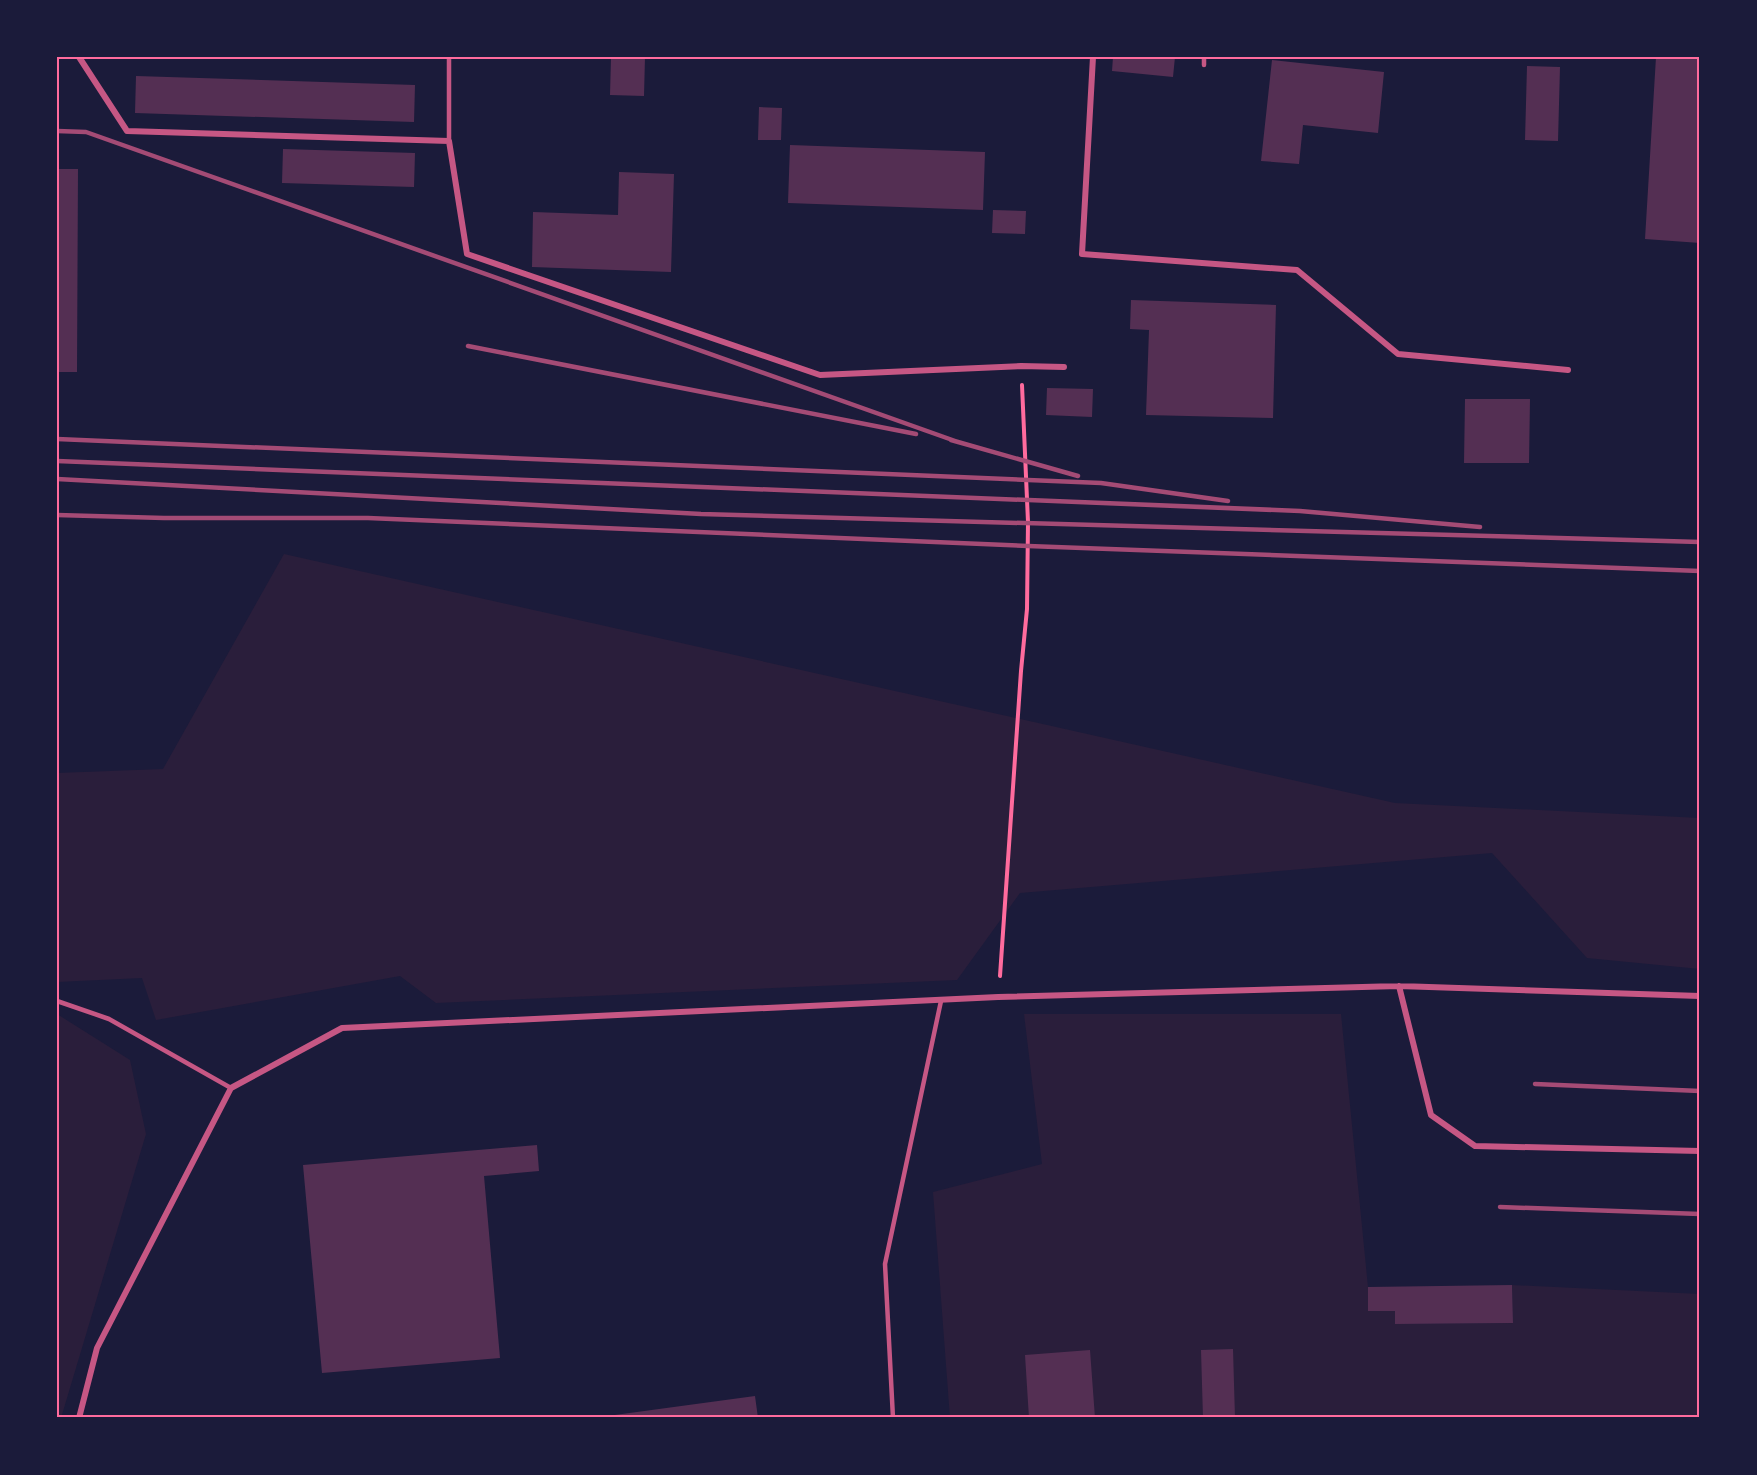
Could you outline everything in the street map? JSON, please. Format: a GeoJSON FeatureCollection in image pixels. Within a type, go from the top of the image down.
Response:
{"type":"FeatureCollection","features":[{"type":"Feature","properties":{"kind":"street"},"geometry":{"type":"LineString","coordinates":[[79,57],[126,131],[449,141],[467,254],[820,375],[1021,366],[1064,367]]}},
{"type":"Feature","properties":{"kind":"street"},"geometry":{"type":"LineString","coordinates":[[1093,57],[1082,254],[1297,270],[1398,354],[1568,370]]}},
{"type":"Feature","properties":{"kind":"street"},"geometry":{"type":"LineString","coordinates":[[1399,986],[1431,1115],[1475,1146],[1700,1151]]}},
{"type":"Feature","properties":{"kind":"street"},"geometry":{"type":"LineString","coordinates":[[79,1418],[97,1348],[231,1088],[342,1028],[941,1001],[998,996],[1399,986],[1700,996]]}},
{"type":"Feature","properties":{"kind":"lane"},"geometry":{"type":"LineString","coordinates":[[449,57],[449,141]]}},
{"type":"Feature","properties":{"kind":"lane"},"geometry":{"type":"LineString","coordinates":[[1204,57],[1204,65]]}},
{"type":"Feature","properties":{"kind":"lane"},"geometry":{"type":"LineString","coordinates":[[57,1001],[109,1019],[231,1088]]}},
{"type":"Feature","properties":{"kind":"lane"},"geometry":{"type":"LineString","coordinates":[[892,1418],[885,1264],[941,1001]]}},
{"type":"Feature","properties":{"kind":"path"},"geometry":{"type":"LineString","coordinates":[[998,996],[1027,609],[1028,522],[1021,366]]}},
{"type":"Feature","properties":{"kind":"shaded area"},"geometry":{"type":"Polygon","coordinates":[[[284,554],[1395,803],[1700,818],[1700,969],[1587,958],[1492,853],[1020,893],[957,980],[436,1003],[400,976],[156,1020],[142,978],[57,982],[57,773],[163,769],[284,554]]]}},
{"type":"Feature","properties":{"kind":"shaded area"},"geometry":{"type":"Polygon","coordinates":[[[57,1014],[130,1060],[146,1134],[61,1418],[57,1418],[57,1014]]]}},
{"type":"Feature","properties":{"kind":"shaded area"},"geometry":{"type":"Polygon","coordinates":[[[1024,1014],[1341,1014],[1368,1287],[1368,1311],[1395,1311],[1395,1324],[1513,1323],[1512,1285],[1700,1294],[1700,1418],[950,1418],[933,1192],[1042,1164],[1024,1014]]]}},
{"type":"Feature","properties":{"kind":"building"},"geometry":{"type":"Polygon","coordinates":[[[611,57],[645,57],[644,96],[610,95],[611,57]]]}},
{"type":"Feature","properties":{"kind":"building"},"geometry":{"type":"Polygon","coordinates":[[[1113,57],[1175,57],[1173,77],[1112,71],[1113,57]]]}},
{"type":"Feature","properties":{"kind":"building"},"geometry":{"type":"Polygon","coordinates":[[[1656,57],[1700,57],[1700,243],[1645,239],[1656,57]]]}},
{"type":"Feature","properties":{"kind":"building"},"geometry":{"type":"Polygon","coordinates":[[[1272,60],[1384,72],[1378,133],[1303,125],[1299,164],[1261,161],[1272,60]]]}},
{"type":"Feature","properties":{"kind":"building"},"geometry":{"type":"Polygon","coordinates":[[[1527,66],[1560,67],[1558,141],[1525,140],[1527,66]]]}},
{"type":"Feature","properties":{"kind":"building"},"geometry":{"type":"Polygon","coordinates":[[[136,76],[415,85],[414,122],[135,113],[136,76]]]}},
{"type":"Feature","properties":{"kind":"building"},"geometry":{"type":"Polygon","coordinates":[[[759,107],[782,108],[781,140],[758,140],[759,107]]]}},
{"type":"Feature","properties":{"kind":"building"},"geometry":{"type":"Polygon","coordinates":[[[790,145],[985,152],[983,210],[788,203],[790,145]]]}},
{"type":"Feature","properties":{"kind":"building"},"geometry":{"type":"Polygon","coordinates":[[[283,149],[415,153],[414,187],[282,183],[283,149]]]}},
{"type":"Feature","properties":{"kind":"building"},"geometry":{"type":"Polygon","coordinates":[[[57,169],[78,169],[77,372],[57,372],[57,169]]]}},
{"type":"Feature","properties":{"kind":"building"},"geometry":{"type":"Polygon","coordinates":[[[619,172],[674,174],[671,272],[532,267],[533,212],[618,215],[619,172]]]}},
{"type":"Feature","properties":{"kind":"building"},"geometry":{"type":"Polygon","coordinates":[[[993,210],[1026,211],[1025,234],[992,233],[993,210]]]}},
{"type":"Feature","properties":{"kind":"building"},"geometry":{"type":"Polygon","coordinates":[[[1131,300],[1276,305],[1273,418],[1146,415],[1149,330],[1130,329],[1131,300]]]}},
{"type":"Feature","properties":{"kind":"building"},"geometry":{"type":"Polygon","coordinates":[[[1047,388],[1093,389],[1092,417],[1046,415],[1047,388]]]}},
{"type":"Feature","properties":{"kind":"building"},"geometry":{"type":"Polygon","coordinates":[[[1465,399],[1530,399],[1529,463],[1464,463],[1465,399]]]}},
{"type":"Feature","properties":{"kind":"building"},"geometry":{"type":"Polygon","coordinates":[[[537,1145],[539,1171],[484,1176],[500,1358],[322,1373],[303,1165],[537,1145]]]}},
{"type":"Feature","properties":{"kind":"building"},"geometry":{"type":"Polygon","coordinates":[[[1512,1285],[1513,1323],[1395,1324],[1395,1311],[1368,1311],[1368,1287],[1512,1285]]]}},
{"type":"Feature","properties":{"kind":"building"},"geometry":{"type":"Polygon","coordinates":[[[1233,1349],[1235,1418],[1203,1418],[1201,1350],[1233,1349]]]}},
{"type":"Feature","properties":{"kind":"building"},"geometry":{"type":"Polygon","coordinates":[[[1090,1350],[1095,1418],[1029,1418],[1025,1355],[1090,1350]]]}},
{"type":"Feature","properties":{"kind":"building"},"geometry":{"type":"Polygon","coordinates":[[[755,1396],[758,1418],[600,1418],[600,1417],[755,1396]]]}},
{"type":"Feature","properties":{"kind":"railway"},"geometry":{"type":"LineString","coordinates":[[57,131],[86,132],[958,442]]}},
{"type":"Feature","properties":{"kind":"railway"},"geometry":{"type":"LineString","coordinates":[[468,346],[916,434]]}},
{"type":"Feature","properties":{"kind":"railway"},"geometry":{"type":"LineString","coordinates":[[57,439],[1101,483],[1228,501]]}},
{"type":"Feature","properties":{"kind":"railway"},"geometry":{"type":"LineString","coordinates":[[951,440],[1078,476]]}},
{"type":"Feature","properties":{"kind":"railway"},"geometry":{"type":"LineString","coordinates":[[57,461],[1300,511],[1480,527]]}},
{"type":"Feature","properties":{"kind":"railway"},"geometry":{"type":"LineString","coordinates":[[57,479],[701,514],[1700,542]]}},
{"type":"Feature","properties":{"kind":"railway"},"geometry":{"type":"LineString","coordinates":[[57,515],[164,518],[368,518],[1700,571]]}},
{"type":"Feature","properties":{"kind":"railway"},"geometry":{"type":"LineString","coordinates":[[1535,1084],[1700,1091]]}},
{"type":"Feature","properties":{"kind":"railway"},"geometry":{"type":"LineString","coordinates":[[1500,1207],[1700,1214]]}}]}
